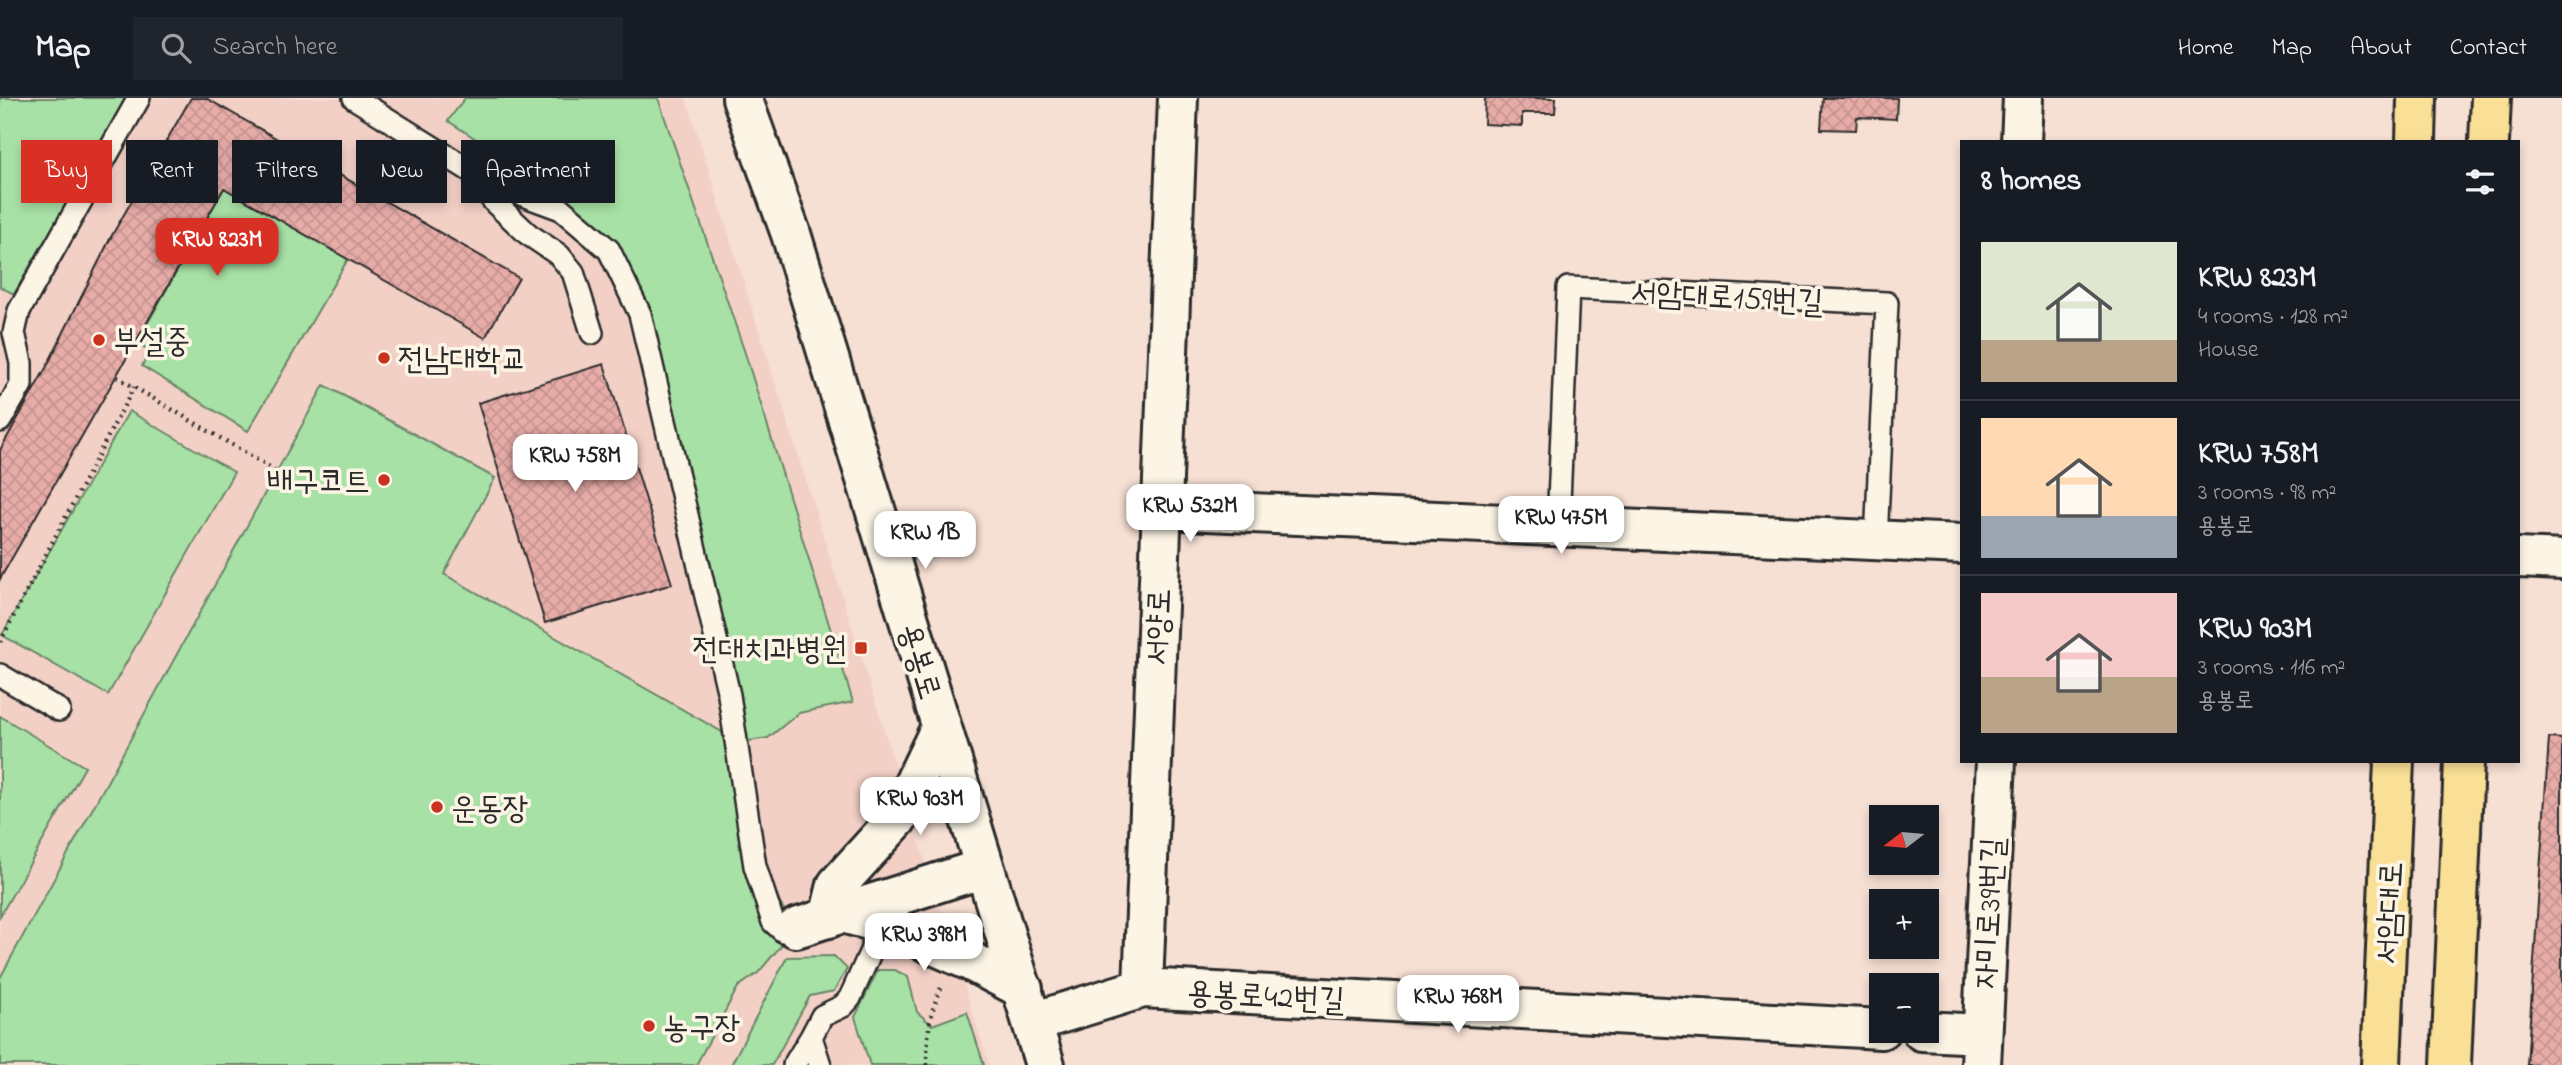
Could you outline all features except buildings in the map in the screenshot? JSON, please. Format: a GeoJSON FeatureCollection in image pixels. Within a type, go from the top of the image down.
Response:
{"type":"FeatureCollection","features":[{"type":"Feature","properties":{"kind":"main road"},"geometry":{"type":"LineString","coordinates":[[2416,140],[2417,98]]}},
{"type":"Feature","properties":{"kind":"main road"},"geometry":{"type":"LineString","coordinates":[[2489,140],[2491,98]]}},
{"type":"Feature","properties":{"kind":"main road","name":"서암대로"},"geometry":{"type":"LineString","coordinates":[[2381,1065],[2394,763]]}},
{"type":"Feature","properties":{"kind":"main road"},"geometry":{"type":"LineString","coordinates":[[2451,1065],[2464,763]]}},
{"type":"Feature","properties":{"kind":"street","name":"용봉로"},"geometry":{"type":"LineString","coordinates":[[742,98],[791,234],[1045,1065]]}},
{"type":"Feature","properties":{"kind":"street","name":"서양로"},"geometry":{"type":"LineString","coordinates":[[1143,988],[1178,98]]}},
{"type":"Feature","properties":{"kind":"street"},"geometry":{"type":"LineString","coordinates":[[2021,140],[2023,98]]}},
{"type":"Feature","properties":{"kind":"street"},"geometry":{"type":"LineString","coordinates":[[1162,509],[1960,544]]}},
{"type":"Feature","properties":{"kind":"street"},"geometry":{"type":"LineString","coordinates":[[2520,558],[2562,560]]}},
{"type":"Feature","properties":{"kind":"street"},"geometry":{"type":"LineString","coordinates":[[822,920],[836,885],[897,819],[941,727]]}},
{"type":"Feature","properties":{"kind":"street","name":"자미로39번길"},"geometry":{"type":"LineString","coordinates":[[1982,1050],[1996,763]]}},
{"type":"Feature","properties":{"kind":"street"},"geometry":{"type":"LineString","coordinates":[[822,920],[984,868]]}},
{"type":"Feature","properties":{"kind":"street"},"geometry":{"type":"LineString","coordinates":[[822,920],[883,924],[972,962],[1028,1006]]}},
{"type":"Feature","properties":{"kind":"street","name":"용봉로42번길"},"geometry":{"type":"LineString","coordinates":[[1028,1006],[1143,988],[1869,1027]]}},
{"type":"Feature","properties":{"kind":"street"},"geometry":{"type":"LineString","coordinates":[[1939,1036],[1982,1050]]}},
{"type":"Feature","properties":{"kind":"lane"},"geometry":{"type":"LineString","coordinates":[[0,422],[21,385],[21,363],[14,333],[19,311],[139,98]]}},
{"type":"Feature","properties":{"kind":"lane"},"geometry":{"type":"LineString","coordinates":[[354,98],[461,166]]}},
{"type":"Feature","properties":{"kind":"lane"},"geometry":{"type":"LineString","coordinates":[[495,203],[528,234],[559,255],[573,272],[592,333]]}},
{"type":"Feature","properties":{"kind":"lane"},"geometry":{"type":"LineString","coordinates":[[545,203],[561,209],[609,250],[640,314],[729,695],[755,866],[773,922],[783,930],[822,920]]}},
{"type":"Feature","properties":{"kind":"lane","name":"서암대로159번길"},"geometry":{"type":"LineString","coordinates":[[1558,526],[1567,288],[1831,300],[1886,303],[1876,541]]}},
{"type":"Feature","properties":{"kind":"lane"},"geometry":{"type":"LineString","coordinates":[[0,300],[19,311]]}},
{"type":"Feature","properties":{"kind":"lane"},"geometry":{"type":"LineString","coordinates":[[0,675],[59,709]]}},
{"type":"Feature","properties":{"kind":"lane"},"geometry":{"type":"LineString","coordinates":[[794,1065],[822,1016],[842,1006],[849,998],[883,924]]}},
{"type":"Feature","properties":{"kind":"lane"},"geometry":{"type":"LineString","coordinates":[[811,1037],[820,1065]]}},
{"type":"Feature","properties":{"kind":"path"},"geometry":{"type":"LineString","coordinates":[[117,377],[278,472]]}},
{"type":"Feature","properties":{"kind":"path"},"geometry":{"type":"LineString","coordinates":[[0,642],[134,387]]}},
{"type":"Feature","properties":{"kind":"path"},"geometry":{"type":"LineString","coordinates":[[927,1065],[927,1037],[933,1005],[944,982]]}},
{"type":"Feature","properties":{"kind":"shaded area","name":"전남대학교"},"geometry":{"type":"Polygon","coordinates":[[[0,98],[686,98],[989,1065],[0,1065],[0,98]]]}},
{"type":"Feature","properties":{"kind":"green space"},"geometry":{"type":"Polygon","coordinates":[[[0,98],[127,98],[103,140],[21,140],[21,203],[66,203],[14,294],[0,287],[0,98]]]}},
{"type":"Feature","properties":{"kind":"green space"},"geometry":{"type":"Polygon","coordinates":[[[465,98],[658,98],[745,353],[853,702],[799,713],[768,738],[736,743],[640,314],[609,250],[555,203],[615,203],[615,140],[478,140],[448,121],[465,98]]]}},
{"type":"Feature","properties":{"kind":"green space"},"geometry":{"type":"Polygon","coordinates":[[[224,188],[232,193],[232,203],[250,203],[348,259],[248,431],[142,366],[149,351],[137,342],[216,203],[218,203],[224,188]]]}},
{"type":"Feature","properties":{"kind":"green space","name":"운동장"},"geometry":{"type":"Polygon","coordinates":[[[324,385],[495,478],[444,574],[722,732],[766,882],[796,928],[758,973],[738,987],[696,1065],[0,1065],[0,978],[324,385]]]}},
{"type":"Feature","properties":{"kind":"green space"},"geometry":{"type":"Polygon","coordinates":[[[129,411],[234,472],[108,695],[2,635],[129,411]]]}},
{"type":"Feature","properties":{"kind":"green space"},"geometry":{"type":"Polygon","coordinates":[[[0,716],[85,767],[0,916],[0,716]]]}},
{"type":"Feature","properties":{"kind":"green space"},"geometry":{"type":"Polygon","coordinates":[[[834,956],[847,969],[834,991],[810,996],[772,1065],[731,1065],[787,957],[834,956]]]}},
{"type":"Feature","properties":{"kind":"green space"},"geometry":{"type":"Polygon","coordinates":[[[878,970],[895,970],[908,977],[917,1012],[932,1025],[967,1012],[984,1065],[870,1065],[855,1017],[878,970]]]}},
{"type":"Feature","properties":{"kind":"place","name":"부설중"},"geometry":{"type":"Point","coordinates":[99,340]}},
{"type":"Feature","properties":{"kind":"place","name":"전남대학교"},"geometry":{"type":"Point","coordinates":[384,358]}},
{"type":"Feature","properties":{"kind":"place","name":"배구코트"},"geometry":{"type":"Point","coordinates":[384,480]}},
{"type":"Feature","properties":{"kind":"place","name":"전대치과병원"},"geometry":{"type":"Point","coordinates":[861,648]}},
{"type":"Feature","properties":{"kind":"place","name":"운동장"},"geometry":{"type":"Point","coordinates":[437,807]}},
{"type":"Feature","properties":{"kind":"place","name":"농구장"},"geometry":{"type":"Point","coordinates":[649,1026]}}]}
